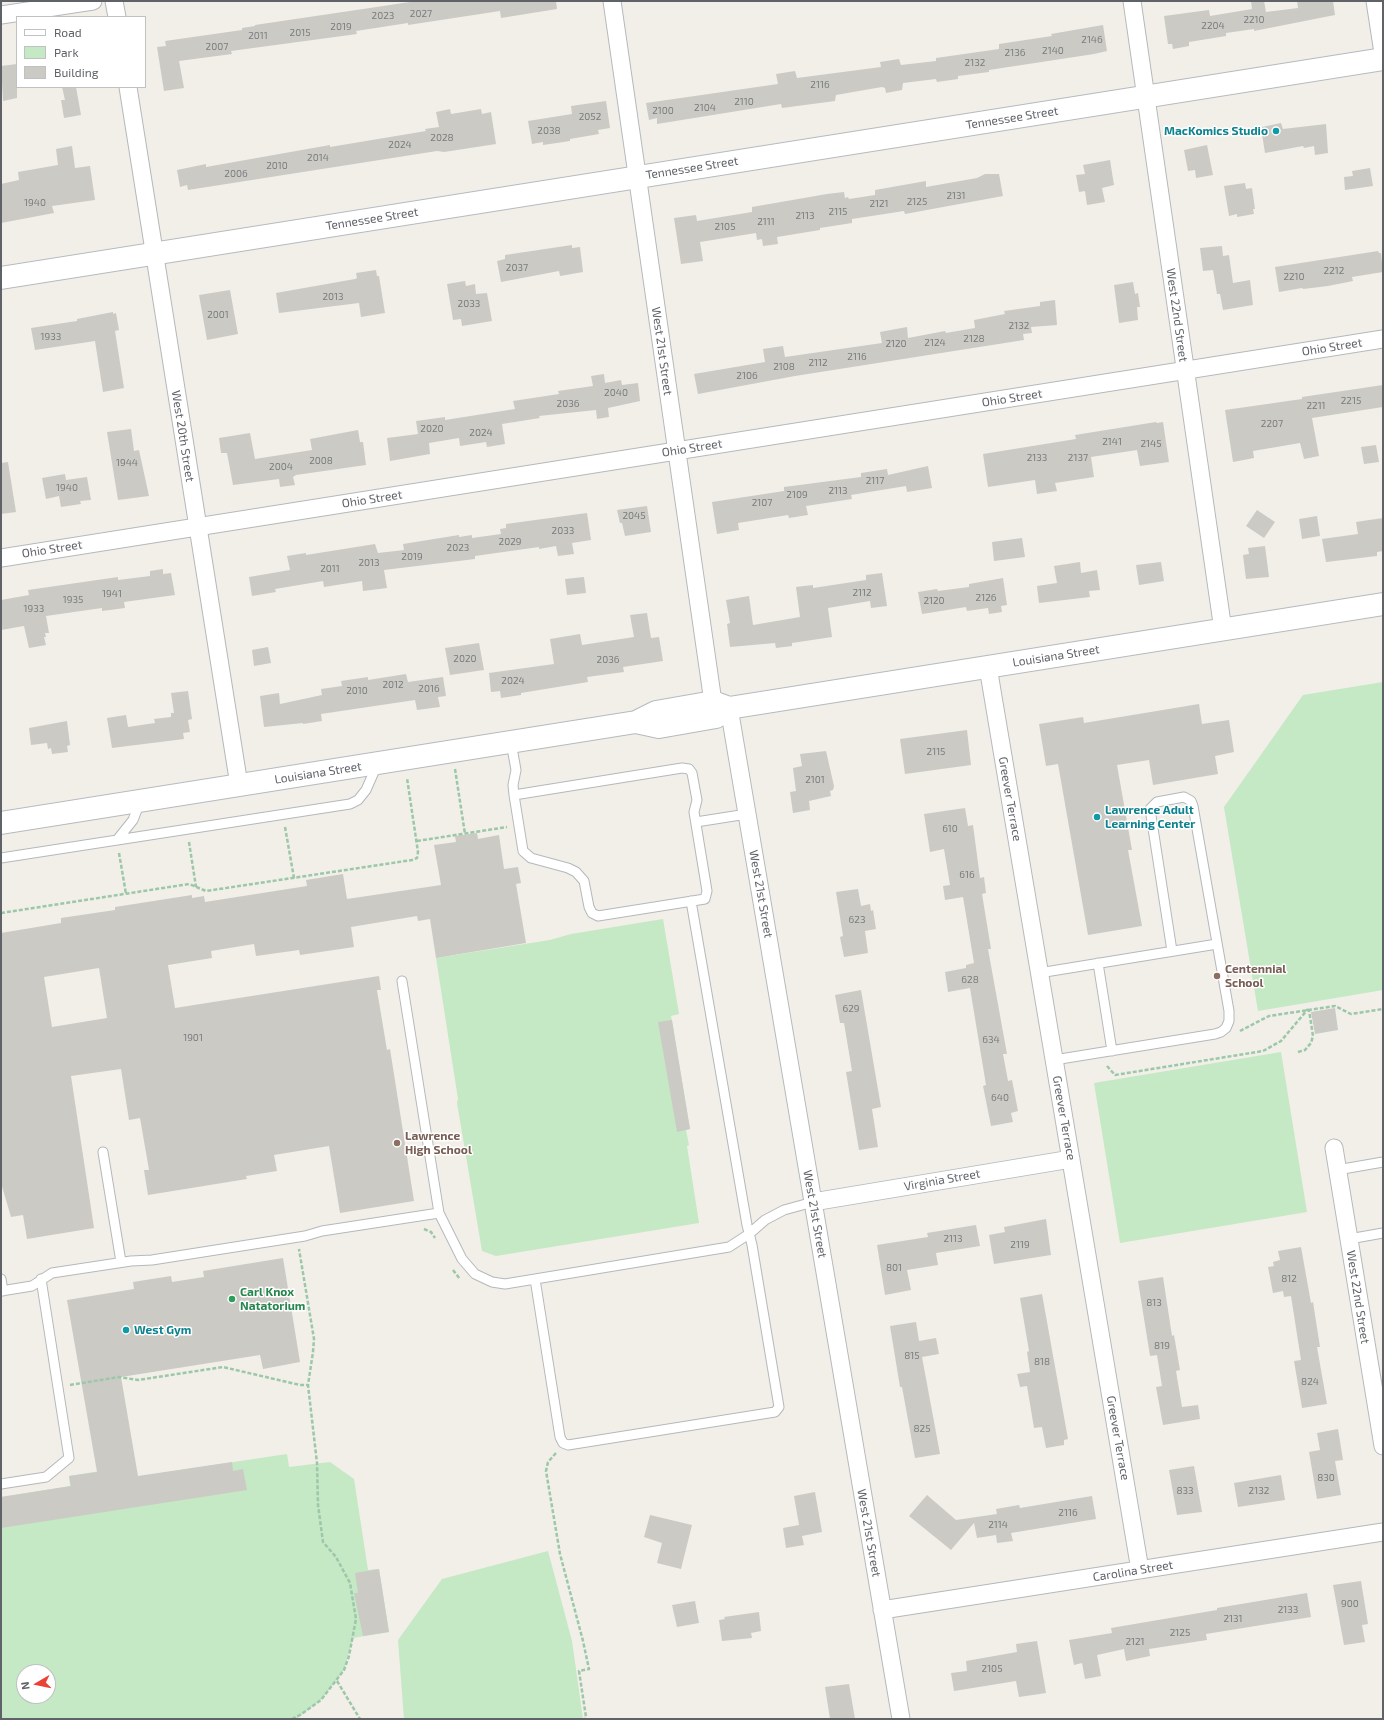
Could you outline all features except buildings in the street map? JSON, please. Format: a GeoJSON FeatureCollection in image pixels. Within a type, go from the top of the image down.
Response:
{"type":"FeatureCollection","features":[{"type":"Feature","properties":{"kind":"main road","name":"Tennessee Street"},"geometry":{"type":"LineString","coordinates":[[1,278],[1383,59]]}},
{"type":"Feature","properties":{"kind":"main road","name":"Louisiana Street"},"geometry":{"type":"LineString","coordinates":[[1,823],[636,722],[659,727],[716,717],[721,705],[988,667],[1383,604]]}},
{"type":"Feature","properties":{"kind":"street"},"geometry":{"type":"LineString","coordinates":[[1,16],[93,1]]}},
{"type":"Feature","properties":{"kind":"street"},"geometry":{"type":"LineString","coordinates":[[114,1],[117,16]]}},
{"type":"Feature","properties":{"kind":"street","name":"West 21st Street"},"geometry":{"type":"LineString","coordinates":[[612,1],[677,451],[721,705],[747,814],[901,1719]]}},
{"type":"Feature","properties":{"kind":"street","name":"West 22nd Street"},"geometry":{"type":"LineString","coordinates":[[1132,1],[1223,630]]}},
{"type":"Feature","properties":{"kind":"street"},"geometry":{"type":"LineString","coordinates":[[1375,1],[1383,53]]}},
{"type":"Feature","properties":{"kind":"street","name":"West 20th Street"},"geometry":{"type":"LineString","coordinates":[[128,88],[239,785]]}},
{"type":"Feature","properties":{"kind":"street","name":"Ohio Street"},"geometry":{"type":"LineString","coordinates":[[1,558],[1383,339]]}},
{"type":"Feature","properties":{"kind":"street","name":"Greever Terrace"},"geometry":{"type":"LineString","coordinates":[[988,667],[1140,1570]]}},
{"type":"Feature","properties":{"kind":"street","name":"West 22nd Street"},"geometry":{"type":"LineString","coordinates":[[1334,1148],[1383,1446]]}},
{"type":"Feature","properties":{"kind":"street","name":"Virginia Street"},"geometry":{"type":"LineString","coordinates":[[813,1202],[1071,1158]]}},
{"type":"Feature","properties":{"kind":"street","name":"Carolina Street"},"geometry":{"type":"LineString","coordinates":[[882,1610],[1383,1532]]}},
{"type":"Feature","properties":{"kind":"lane"},"geometry":{"type":"LineString","coordinates":[[511,742],[516,770],[513,785],[514,795],[523,851],[531,858],[568,868],[576,872],[584,881],[589,907],[592,913],[598,916],[705,899],[707,891],[694,812],[696,800],[692,773],[689,769],[682,768],[514,795]]}},
{"type":"Feature","properties":{"kind":"lane"},"geometry":{"type":"LineString","coordinates":[[1,858],[350,804],[358,800],[366,790],[377,763]]}},
{"type":"Feature","properties":{"kind":"lane"},"geometry":{"type":"LineString","coordinates":[[1054,1060],[1215,1034],[1226,1028],[1229,1021],[1229,1011],[1194,806],[1192,801],[1184,797],[1157,802],[1150,809],[1172,951]]}},
{"type":"Feature","properties":{"kind":"lane"},"geometry":{"type":"LineString","coordinates":[[117,840],[133,820],[140,801]]}},
{"type":"Feature","properties":{"kind":"lane"},"geometry":{"type":"LineString","coordinates":[[696,822],[747,814]]}},
{"type":"Feature","properties":{"kind":"lane"},"geometry":{"type":"LineString","coordinates":[[535,1279],[560,1437],[563,1443],[568,1445],[775,1412],[779,1407],[691,901]]}},
{"type":"Feature","properties":{"kind":"lane"},"geometry":{"type":"LineString","coordinates":[[1039,973],[1217,944]]}},
{"type":"Feature","properties":{"kind":"lane"},"geometry":{"type":"LineString","coordinates":[[1098,964],[1112,1050]]}},
{"type":"Feature","properties":{"kind":"lane"},"geometry":{"type":"LineString","coordinates":[[402,981],[439,1213],[462,1260],[475,1274],[492,1282],[505,1284],[729,1247],[749,1234],[765,1220],[784,1210],[813,1202]]}},
{"type":"Feature","properties":{"kind":"lane"},"geometry":{"type":"LineString","coordinates":[[103,1152],[121,1262]]}},
{"type":"Feature","properties":{"kind":"lane"},"geometry":{"type":"LineString","coordinates":[[1337,1170],[1383,1162]]}},
{"type":"Feature","properties":{"kind":"lane"},"geometry":{"type":"LineString","coordinates":[[1,1279],[2,1291],[32,1286],[52,1273],[121,1262],[152,1260],[297,1237],[322,1230],[439,1213]]}},
{"type":"Feature","properties":{"kind":"lane"},"geometry":{"type":"LineString","coordinates":[[1349,1239],[1383,1233]]}},
{"type":"Feature","properties":{"kind":"lane"},"geometry":{"type":"LineString","coordinates":[[1,1484],[46,1477],[68,1458],[41,1279]]}},
{"type":"Feature","properties":{"kind":"path"},"geometry":{"type":"LineString","coordinates":[[455,765],[465,834]]}},
{"type":"Feature","properties":{"kind":"path"},"geometry":{"type":"LineString","coordinates":[[1,913],[189,884],[206,891],[412,860],[417,858],[418,852],[406,773]]}},
{"type":"Feature","properties":{"kind":"path"},"geometry":{"type":"LineString","coordinates":[[285,824],[294,878]]}},
{"type":"Feature","properties":{"kind":"path"},"geometry":{"type":"LineString","coordinates":[[417,841],[508,827]]}},
{"type":"Feature","properties":{"kind":"path"},"geometry":{"type":"LineString","coordinates":[[189,840],[196,887]]}},
{"type":"Feature","properties":{"kind":"path"},"geometry":{"type":"LineString","coordinates":[[118,850],[126,894]]}},
{"type":"Feature","properties":{"kind":"path"},"geometry":{"type":"LineString","coordinates":[[1234,1034],[1269,1016],[1335,1006],[1351,1014],[1383,1009]]}},
{"type":"Feature","properties":{"kind":"path"},"geometry":{"type":"LineString","coordinates":[[1298,1052],[1305,1050],[1312,1043],[1313,1036],[1308,1010]]}},
{"type":"Feature","properties":{"kind":"path"},"geometry":{"type":"LineString","coordinates":[[1102,1067],[1109,1066],[1115,1075],[1263,1051],[1281,1041],[1308,1010]]}},
{"type":"Feature","properties":{"kind":"path"},"geometry":{"type":"LineString","coordinates":[[408,1218],[409,1230],[425,1229],[431,1232],[438,1244]]}},
{"type":"Feature","properties":{"kind":"path"},"geometry":{"type":"LineString","coordinates":[[292,1719],[300,1716],[321,1700],[337,1681],[344,1670],[349,1656],[356,1619],[350,1583],[336,1557],[323,1542],[318,1505],[317,1463],[308,1385],[314,1352],[314,1338],[297,1237]]}},
{"type":"Feature","properties":{"kind":"path"},"geometry":{"type":"LineString","coordinates":[[451,1267],[463,1282]]}},
{"type":"Feature","properties":{"kind":"path"},"geometry":{"type":"LineString","coordinates":[[58,1387],[119,1377],[138,1380],[223,1367],[300,1385],[308,1385]]}},
{"type":"Feature","properties":{"kind":"path"},"geometry":{"type":"LineString","coordinates":[[556,1453],[548,1462],[546,1472],[560,1554],[583,1641],[588,1669],[579,1671],[586,1717],[585,1719]]}},
{"type":"Feature","properties":{"kind":"path"},"geometry":{"type":"LineString","coordinates":[[337,1681],[360,1719]]}},
{"type":"Feature","properties":{"kind":"green space"},"geometry":{"type":"Polygon","coordinates":[[[1383,682],[1383,990],[1258,1011],[1224,807],[1303,695],[1383,682]]]}},
{"type":"Feature","properties":{"kind":"green space"},"geometry":{"type":"Polygon","coordinates":[[[663,919],[679,1014],[671,1016],[690,1129],[686,1130],[689,1145],[687,1146],[699,1223],[496,1256],[482,1251],[457,1103],[458,1099],[436,958],[550,940],[571,934],[663,919]]]}},
{"type":"Feature","properties":{"kind":"green space"},"geometry":{"type":"Polygon","coordinates":[[[1281,1052],[1307,1212],[1120,1243],[1094,1083],[1281,1052]]]}},
{"type":"Feature","properties":{"kind":"green space"},"geometry":{"type":"Polygon","coordinates":[[[287,1454],[289,1467],[330,1462],[354,1479],[368,1570],[379,1569],[389,1632],[353,1638],[344,1670],[321,1700],[296,1719],[1,1719],[1,1497],[70,1486],[69,1476],[119,1468],[121,1479],[287,1454]]]}},
{"type":"Feature","properties":{"kind":"green space"},"geometry":{"type":"Polygon","coordinates":[[[548,1551],[572,1641],[583,1719],[404,1719],[398,1640],[442,1579],[548,1551]]]}},
{"type":"Feature","properties":{"kind":"place","name":"MacKomics Studio"},"geometry":{"type":"Point","coordinates":[1276,131]}},
{"type":"Feature","properties":{"kind":"place","name":"Lawrence Adult Learning Center"},"geometry":{"type":"Point","coordinates":[1097,817]}},
{"type":"Feature","properties":{"kind":"place","name":"Centennial School"},"geometry":{"type":"Point","coordinates":[1217,976]}},
{"type":"Feature","properties":{"kind":"place","name":"Lawrence High School"},"geometry":{"type":"Point","coordinates":[397,1143]}},
{"type":"Feature","properties":{"kind":"place","name":"Carl Knox Natatorium"},"geometry":{"type":"Point","coordinates":[232,1299]}},
{"type":"Feature","properties":{"kind":"place","name":"West Gym"},"geometry":{"type":"Point","coordinates":[126,1330]}}]}
